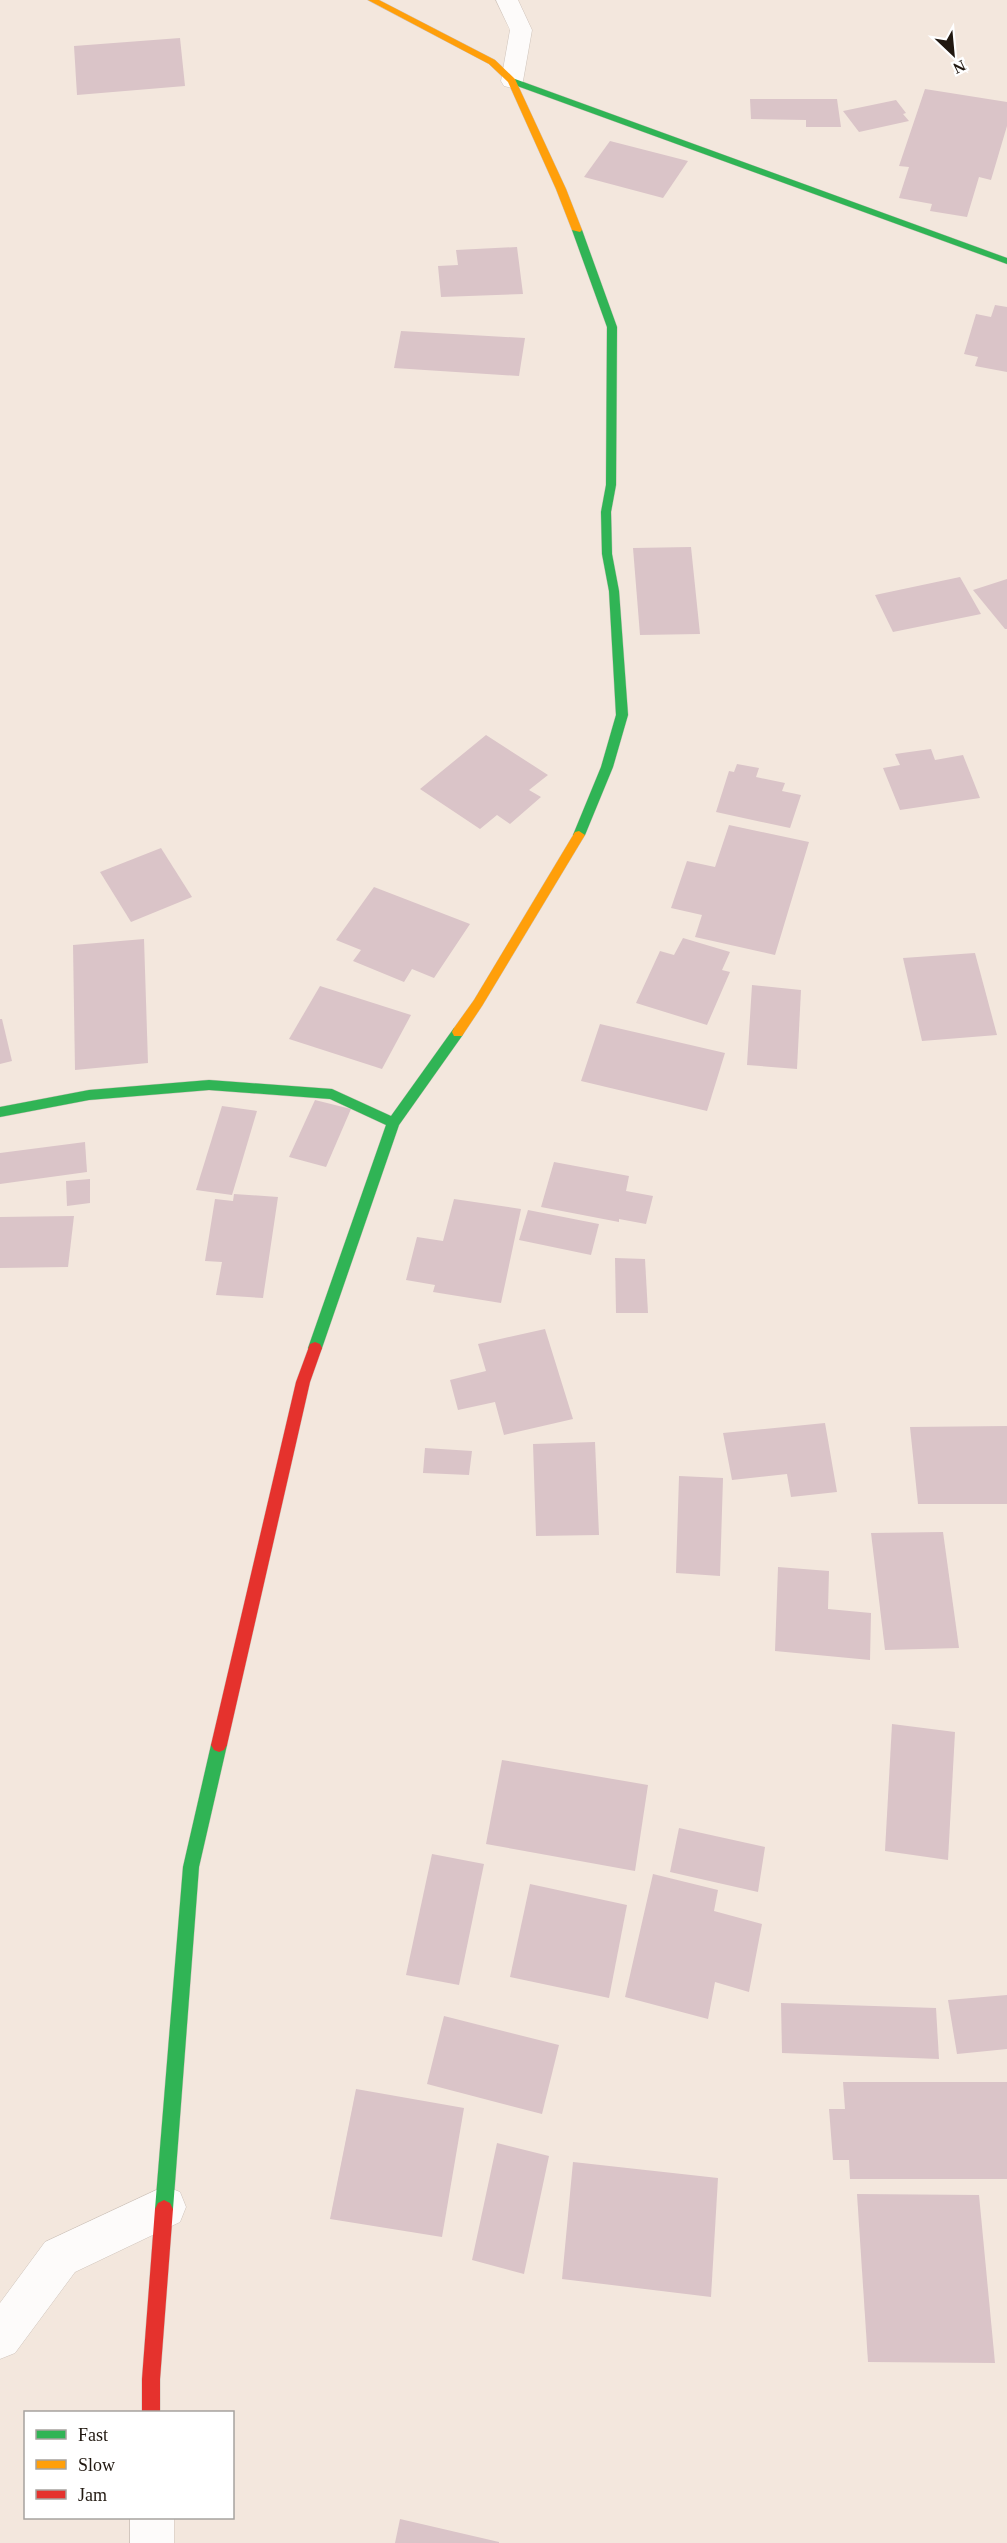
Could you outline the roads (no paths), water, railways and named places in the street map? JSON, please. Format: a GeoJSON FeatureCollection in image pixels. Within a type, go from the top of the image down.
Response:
{"type":"FeatureCollection","features":[{"type":"Feature","properties":{"kind":"street"},"geometry":{"type":"LineString","coordinates":[[151,2411],[151,2379],[191,1867],[303,1382],[393,1123],[478,1003],[576,843],[607,767],[622,715],[614,591],[606,544],[606,512],[611,473],[614,354],[612,327],[561,189],[512,81],[492,62],[372,0]]}},
{"type":"Feature","properties":{"kind":"street"},"geometry":{"type":"LineString","coordinates":[[507,0],[521,30],[512,81]]}},
{"type":"Feature","properties":{"kind":"street"},"geometry":{"type":"LineString","coordinates":[[512,81],[1007,261]]}},
{"type":"Feature","properties":{"kind":"street"},"geometry":{"type":"LineString","coordinates":[[0,1112],[89,1095],[210,1085],[332,1094],[393,1123]]}},
{"type":"Feature","properties":{"kind":"street"},"geometry":{"type":"LineString","coordinates":[[0,2338],[60,2257],[165,2207]]}},
{"type":"Feature","properties":{"kind":"street"},"geometry":{"type":"LineString","coordinates":[[152,2519],[152,2543]]}}]}
